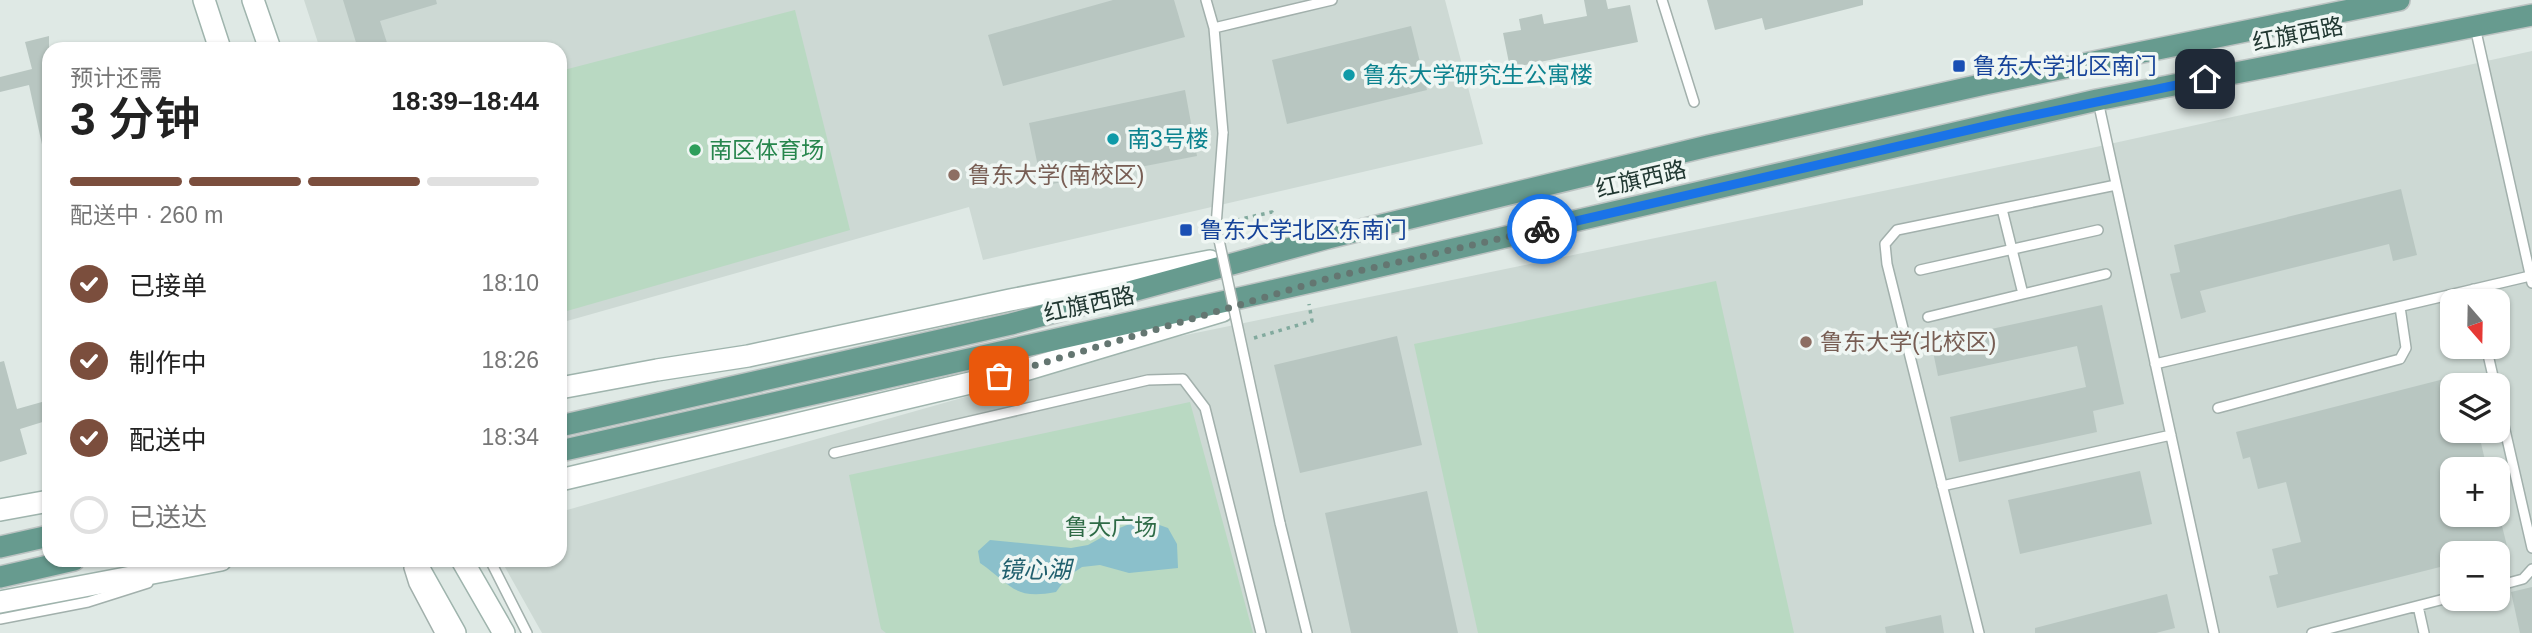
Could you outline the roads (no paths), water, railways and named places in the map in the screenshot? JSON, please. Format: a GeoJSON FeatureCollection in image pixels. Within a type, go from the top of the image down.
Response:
{"type":"FeatureCollection","features":[{"type":"Feature","properties":{"kind":"main road"},"geometry":{"type":"LineString","coordinates":[[204,0],[218,42]]}},
{"type":"Feature","properties":{"kind":"main road"},"geometry":{"type":"LineString","coordinates":[[253,0],[268,42]]}},
{"type":"Feature","properties":{"kind":"main road","name":"红旗西路"},"geometry":{"type":"LineString","coordinates":[[567,424],[1011,324],[1328,238],[1708,146],[1985,84],[2399,0]]}},
{"type":"Feature","properties":{"kind":"main road","name":"红旗西路"},"geometry":{"type":"LineString","coordinates":[[567,449],[1333,277],[2097,100],[2532,15]]}},
{"type":"Feature","properties":{"kind":"main road"},"geometry":{"type":"LineString","coordinates":[[567,387],[748,356],[1010,300],[1328,238]]}},
{"type":"Feature","properties":{"kind":"main road"},"geometry":{"type":"LineString","coordinates":[[567,478],[1025,370],[1333,277]]}},
{"type":"Feature","properties":{"kind":"main road"},"geometry":{"type":"LineString","coordinates":[[0,508],[42,503]]}},
{"type":"Feature","properties":{"kind":"main road"},"geometry":{"type":"LineString","coordinates":[[0,547],[42,538]]}},
{"type":"Feature","properties":{"kind":"main road"},"geometry":{"type":"LineString","coordinates":[[0,577],[44,567]]}},
{"type":"Feature","properties":{"kind":"main road"},"geometry":{"type":"LineString","coordinates":[[0,602],[184,567]]}},
{"type":"Feature","properties":{"kind":"main road"},"geometry":{"type":"LineString","coordinates":[[418,567],[455,633]]}},
{"type":"Feature","properties":{"kind":"main road"},"geometry":{"type":"LineString","coordinates":[[466,567],[504,633]]}},
{"type":"Feature","properties":{"kind":"lane"},"geometry":{"type":"LineString","coordinates":[[1206,0],[1214,28],[1223,133],[1216,226],[1280,523],[1307,633]]}},
{"type":"Feature","properties":{"kind":"lane"},"geometry":{"type":"LineString","coordinates":[[1214,28],[1332,0]]}},
{"type":"Feature","properties":{"kind":"lane"},"geometry":{"type":"LineString","coordinates":[[1662,0],[1693,102]]}},
{"type":"Feature","properties":{"kind":"lane"},"geometry":{"type":"LineString","coordinates":[[2473,289],[2531,279],[2475,26]]}},
{"type":"Feature","properties":{"kind":"lane"},"geometry":{"type":"LineString","coordinates":[[2097,100],[2214,633]]}},
{"type":"Feature","properties":{"kind":"lane"},"geometry":{"type":"LineString","coordinates":[[1979,633],[1887,264],[1885,244],[1897,230],[2116,185]]}},
{"type":"Feature","properties":{"kind":"lane"},"geometry":{"type":"LineString","coordinates":[[2002,209],[2023,294]]}},
{"type":"Feature","properties":{"kind":"lane"},"geometry":{"type":"LineString","coordinates":[[1920,270],[2098,230]]}},
{"type":"Feature","properties":{"kind":"lane"},"geometry":{"type":"LineString","coordinates":[[1928,317],[2106,274]]}},
{"type":"Feature","properties":{"kind":"lane"},"geometry":{"type":"LineString","coordinates":[[2155,364],[2440,297]]}},
{"type":"Feature","properties":{"kind":"lane"},"geometry":{"type":"LineString","coordinates":[[2218,408],[2400,359],[2406,348],[2400,307]]}},
{"type":"Feature","properties":{"kind":"lane"},"geometry":{"type":"LineString","coordinates":[[834,453],[1148,380],[1183,379],[1205,408],[1261,633]]}},
{"type":"Feature","properties":{"kind":"lane"},"geometry":{"type":"LineString","coordinates":[[1942,486],[2171,435]]}},
{"type":"Feature","properties":{"kind":"lane"},"geometry":{"type":"LineString","coordinates":[[2508,443],[2532,548]]}},
{"type":"Feature","properties":{"kind":"lane"},"geometry":{"type":"LineString","coordinates":[[0,619],[88,602],[199,567]]}},
{"type":"Feature","properties":{"kind":"lane"},"geometry":{"type":"LineString","coordinates":[[409,567],[414,584],[440,633]]}},
{"type":"Feature","properties":{"kind":"lane"},"geometry":{"type":"LineString","coordinates":[[494,567],[527,633]]}},
{"type":"Feature","properties":{"kind":"lane"},"geometry":{"type":"LineString","coordinates":[[2510,582],[2523,579],[2532,569]]}},
{"type":"Feature","properties":{"kind":"lane"},"geometry":{"type":"LineString","coordinates":[[2312,633],[2440,600]]}},
{"type":"Feature","properties":{"kind":"lane"},"geometry":{"type":"LineString","coordinates":[[2418,606],[2424,633]]}},
{"type":"Feature","properties":{"kind":"water","name":"镜心湖"},"geometry":{"type":"Polygon","coordinates":[[[1151,522],[1168,528],[1177,544],[1178,568],[1129,573],[1100,565],[1082,567],[1067,577],[1056,592],[1030,594],[1014,589],[980,563],[978,551],[990,540],[1071,548],[1088,545],[1132,523],[1151,522]]]}},
{"type":"Feature","properties":{"kind":"place","name":"鲁东大学北区南门"},"geometry":{"type":"Point","coordinates":[1959,66]}},
{"type":"Feature","properties":{"kind":"place","name":"鲁东大学研究生公寓楼"},"geometry":{"type":"Point","coordinates":[1349,75]}},
{"type":"Feature","properties":{"kind":"place","name":"南3号楼"},"geometry":{"type":"Point","coordinates":[1113,139]}},
{"type":"Feature","properties":{"kind":"place","name":"南区体育场"},"geometry":{"type":"Point","coordinates":[695,150]}},
{"type":"Feature","properties":{"kind":"place","name":"鲁东大学(南校区)"},"geometry":{"type":"Point","coordinates":[954,175]}},
{"type":"Feature","properties":{"kind":"place","name":"鲁东大学北区东南门"},"geometry":{"type":"Point","coordinates":[1186,230]}},
{"type":"Feature","properties":{"kind":"place","name":"鲁东大学(北校区)"},"geometry":{"type":"Point","coordinates":[1806,342]}},
{"type":"Feature","properties":{"kind":"park label","name":"鲁大广场"},"geometry":{"type":"Point","coordinates":[1111,527]}}]}
